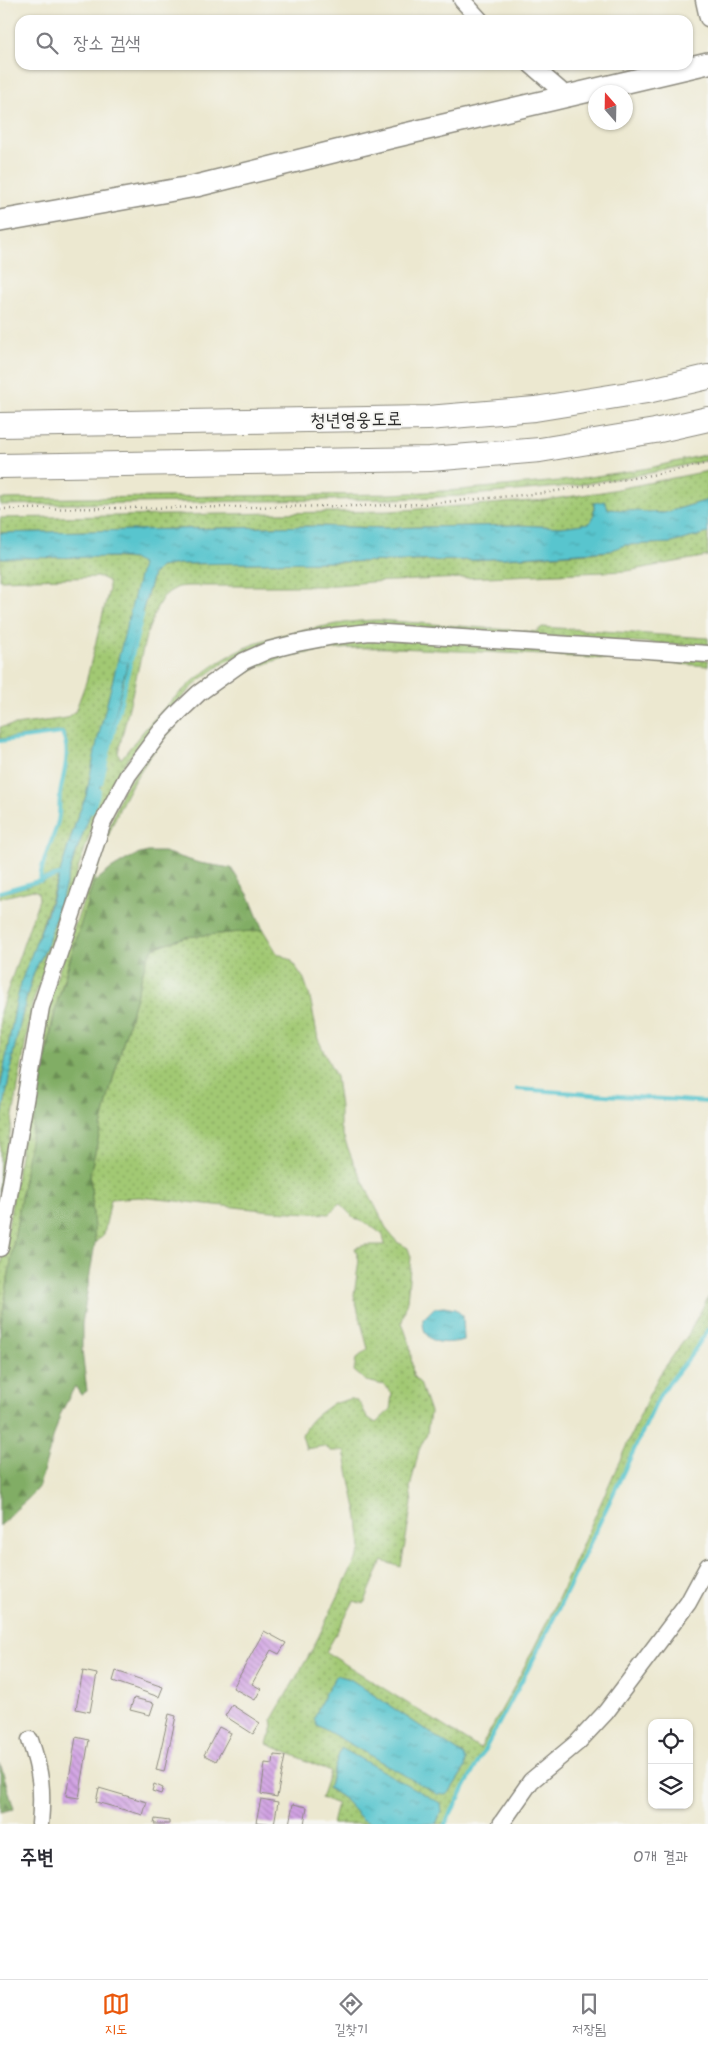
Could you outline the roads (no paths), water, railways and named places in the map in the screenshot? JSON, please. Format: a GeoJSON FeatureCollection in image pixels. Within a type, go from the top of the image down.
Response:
{"type":"FeatureCollection","features":[{"type":"Feature","properties":{"kind":"highway","name":"청년영웅도로"},"geometry":{"type":"LineString","coordinates":[[0,425],[428,418],[535,409],[647,390],[708,377]]}},
{"type":"Feature","properties":{"kind":"highway"},"geometry":{"type":"LineString","coordinates":[[0,466],[430,458],[540,450],[655,431],[708,419]]}},
{"type":"Feature","properties":{"kind":"main road"},"geometry":{"type":"LineString","coordinates":[[693,66],[708,63]]}},
{"type":"Feature","properties":{"kind":"main road"},"geometry":{"type":"LineString","coordinates":[[0,221],[196,186],[677,70]]}},
{"type":"Feature","properties":{"kind":"street"},"geometry":{"type":"LineString","coordinates":[[462,0],[476,15]]}},
{"type":"Feature","properties":{"kind":"street"},"geometry":{"type":"LineString","coordinates":[[704,0],[708,18]]}},
{"type":"Feature","properties":{"kind":"street"},"geometry":{"type":"LineString","coordinates":[[537,70],[560,90],[563,96]]}},
{"type":"Feature","properties":{"kind":"street"},"geometry":{"type":"LineString","coordinates":[[0,1248],[41,1007],[103,822],[128,775],[161,731],[199,693],[244,661],[270,650],[334,636],[370,632],[708,654]]}},
{"type":"Feature","properties":{"kind":"street"},"geometry":{"type":"LineString","coordinates":[[501,1824],[531,1781],[578,1742],[606,1712],[688,1603],[708,1566]]}},
{"type":"Feature","properties":{"kind":"street"},"geometry":{"type":"LineString","coordinates":[[30,1740],[41,1780],[40,1824]]}},
{"type":"Feature","properties":{"kind":"water"},"geometry":{"type":"Polygon","coordinates":[[[708,500],[708,533],[671,543],[625,545],[609,551],[475,560],[178,564],[160,567],[153,574],[123,680],[100,787],[73,861],[46,948],[34,972],[26,999],[14,1050],[0,1129],[0,1090],[22,979],[47,914],[77,818],[86,796],[97,742],[142,565],[133,559],[117,557],[0,558],[0,533],[316,526],[383,528],[517,525],[561,527],[590,523],[594,516],[594,503],[605,501],[608,509],[664,513],[708,500]]]}},
{"type":"Feature","properties":{"kind":"water"},"geometry":{"type":"Polygon","coordinates":[[[434,1308],[455,1309],[463,1316],[464,1340],[442,1342],[430,1338],[426,1334],[423,1319],[434,1308]]]}},
{"type":"Feature","properties":{"kind":"water"},"geometry":{"type":"Polygon","coordinates":[[[337,1675],[350,1679],[463,1755],[466,1760],[465,1768],[449,1793],[445,1795],[437,1794],[317,1725],[314,1718],[325,1693],[337,1675]]]}},
{"type":"Feature","properties":{"kind":"water"},"geometry":{"type":"Polygon","coordinates":[[[341,1748],[440,1803],[441,1812],[436,1824],[371,1824],[362,1819],[341,1796],[328,1788],[341,1748]]]}},
{"type":"Feature","properties":{"kind":"waterway"},"geometry":{"type":"LineString","coordinates":[[101,783],[142,615]]}},
{"type":"Feature","properties":{"kind":"waterway"},"geometry":{"type":"LineString","coordinates":[[0,741],[62,733],[65,740],[67,755],[60,794],[59,818],[40,881]]}},
{"type":"Feature","properties":{"kind":"waterway"},"geometry":{"type":"LineString","coordinates":[[92,812],[99,790]]}},
{"type":"Feature","properties":{"kind":"waterway"},"geometry":{"type":"LineString","coordinates":[[0,892],[59,875]]}},
{"type":"Feature","properties":{"kind":"waterway"},"geometry":{"type":"LineString","coordinates":[[517,1089],[708,1102]]}},
{"type":"Feature","properties":{"kind":"waterway"},"geometry":{"type":"LineString","coordinates":[[445,1824],[535,1656],[661,1393],[689,1358],[708,1330]]}}]}
